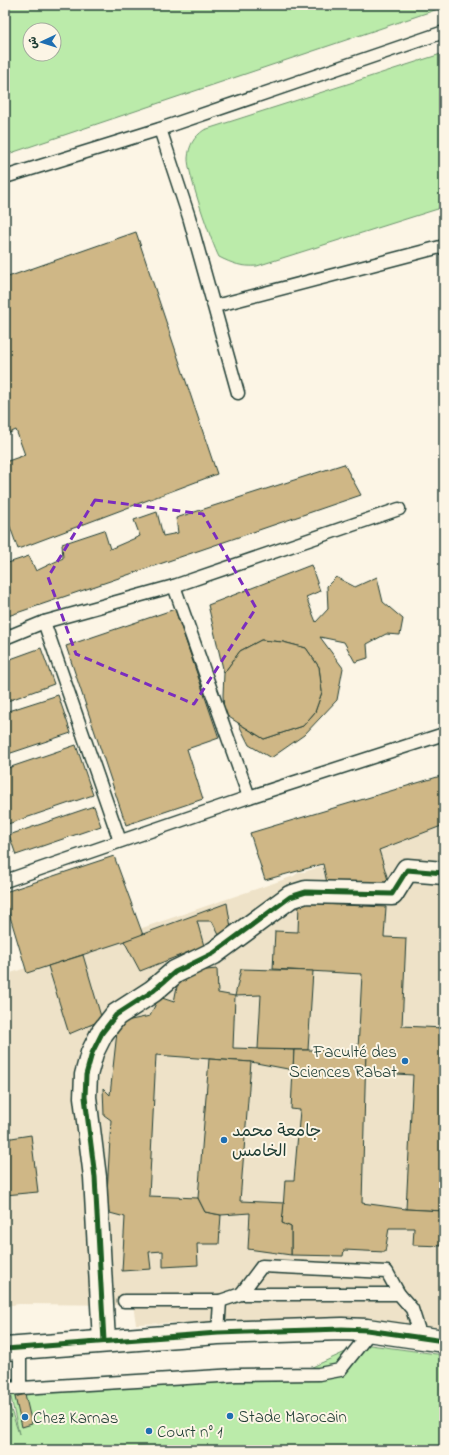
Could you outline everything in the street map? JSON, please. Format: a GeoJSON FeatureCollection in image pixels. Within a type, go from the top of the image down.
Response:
{"type":"FeatureCollection","features":[{"type":"Feature","properties":{"kind":"street"},"geometry":{"type":"LineString","coordinates":[[104,1341],[95,1177],[86,1097],[86,1075],[92,1053],[102,1033],[116,1015],[153,991],[175,972],[214,953],[290,897],[306,892],[392,894],[407,870],[444,873]]}},
{"type":"Feature","properties":{"kind":"street"},"geometry":{"type":"LineString","coordinates":[[12,1348],[218,1333],[342,1329],[444,1340]]}},
{"type":"Feature","properties":{"kind":"lane"},"geometry":{"type":"LineString","coordinates":[[5,177],[160,129],[444,32]]}},
{"type":"Feature","properties":{"kind":"lane"},"geometry":{"type":"LineString","coordinates":[[160,129],[215,306],[238,393]]}},
{"type":"Feature","properties":{"kind":"lane"},"geometry":{"type":"LineString","coordinates":[[215,306],[444,246]]}},
{"type":"Feature","properties":{"kind":"lane"},"geometry":{"type":"LineString","coordinates":[[5,638],[44,622],[174,586],[399,509]]}},
{"type":"Feature","properties":{"kind":"lane"},"geometry":{"type":"LineString","coordinates":[[174,586],[249,797]]}},
{"type":"Feature","properties":{"kind":"lane"},"geometry":{"type":"LineString","coordinates":[[44,622],[120,841]]}},
{"type":"Feature","properties":{"kind":"lane"},"geometry":{"type":"LineString","coordinates":[[5,881],[249,797],[444,734]]}},
{"type":"Feature","properties":{"kind":"lane"},"geometry":{"type":"LineString","coordinates":[[241,1294],[262,1266],[387,1272],[399,1294],[412,1309],[421,1337]]}},
{"type":"Feature","properties":{"kind":"lane"},"geometry":{"type":"LineString","coordinates":[[124,1301],[220,1301],[241,1294],[399,1294]]}},
{"type":"Feature","properties":{"kind":"lane"},"geometry":{"type":"LineString","coordinates":[[218,1333],[220,1301]]}},
{"type":"Feature","properties":{"kind":"lane"},"geometry":{"type":"LineString","coordinates":[[5,1389],[236,1375],[319,1374],[340,1370],[371,1331]]}},
{"type":"Feature","properties":{"kind":"lane"},"geometry":{"type":"LineString","coordinates":[[12,1348],[20,1387]]}},
{"type":"Feature","properties":{"kind":"highlighted area"},"geometry":{"type":"Polygon","coordinates":[[[95,500],[203,514],[256,608],[194,704],[76,654],[48,577],[95,500]]]}},
{"type":"Feature","properties":{"kind":"shaded area","name":"جامعة محمد الخامس"},"geometry":{"type":"Polygon","coordinates":[[[444,824],[444,1341],[372,1318],[136,1324],[133,1305],[19,1304],[5,1306],[5,975],[294,876],[299,872],[304,872],[444,824]]]}},
{"type":"Feature","properties":{"kind":"green space"},"geometry":{"type":"Polygon","coordinates":[[[5,5],[444,5],[444,7],[5,155],[5,5]]]}},
{"type":"Feature","properties":{"kind":"green space"},"geometry":{"type":"Polygon","coordinates":[[[444,53],[444,207],[257,266],[247,266],[229,262],[219,257],[200,208],[189,166],[188,158],[191,145],[200,133],[204,130],[444,53]]]}},
{"type":"Feature","properties":{"kind":"green space","name":"Stade Marocain"},"geometry":{"type":"Polygon","coordinates":[[[363,1344],[444,1355],[444,1450],[5,1450],[5,1398],[7,1398],[19,1434],[10,1393],[288,1378],[363,1344]]]}},
{"type":"Feature","properties":{"kind":"building"},"geometry":{"type":"Polygon","coordinates":[[[136,232],[217,474],[18,549],[5,513],[5,462],[25,455],[16,430],[5,435],[5,278],[136,232]]]}},
{"type":"Feature","properties":{"kind":"building"},"geometry":{"type":"Polygon","coordinates":[[[344,464],[361,495],[5,617],[5,564],[29,556],[36,571],[63,558],[62,544],[104,530],[110,549],[140,536],[134,520],[157,512],[163,536],[178,533],[176,518],[344,464]]]}},
{"type":"Feature","properties":{"kind":"building"},"geometry":{"type":"Polygon","coordinates":[[[311,565],[320,591],[306,597],[316,622],[328,609],[327,586],[336,577],[355,587],[377,577],[383,602],[403,619],[400,635],[386,634],[367,644],[368,658],[355,662],[344,642],[320,637],[343,668],[337,700],[304,735],[271,758],[249,745],[238,723],[264,739],[303,726],[315,712],[322,692],[319,667],[306,648],[283,642],[261,640],[240,651],[224,673],[208,605],[311,565]]]}},
{"type":"Feature","properties":{"kind":"building"},"geometry":{"type":"Polygon","coordinates":[[[175,609],[219,738],[187,749],[203,799],[126,825],[66,646],[175,609]]]}},
{"type":"Feature","properties":{"kind":"building"},"geometry":{"type":"Polygon","coordinates":[[[261,640],[283,642],[306,648],[319,667],[322,692],[315,712],[303,726],[264,739],[224,714],[223,695],[224,673],[240,651],[261,640]]]}},
{"type":"Feature","properties":{"kind":"building"},"geometry":{"type":"Polygon","coordinates":[[[41,648],[54,684],[5,702],[5,661],[41,648]]]}},
{"type":"Feature","properties":{"kind":"building"},"geometry":{"type":"Polygon","coordinates":[[[58,695],[71,733],[5,755],[5,712],[58,695]]]}},
{"type":"Feature","properties":{"kind":"building"},"geometry":{"type":"Polygon","coordinates":[[[76,745],[93,795],[5,825],[5,769],[76,745]]]}},
{"type":"Feature","properties":{"kind":"building"},"geometry":{"type":"Polygon","coordinates":[[[444,775],[444,825],[379,850],[391,890],[327,883],[323,864],[265,880],[250,833],[444,775]]]}},
{"type":"Feature","properties":{"kind":"building"},"geometry":{"type":"Polygon","coordinates":[[[94,806],[101,826],[16,855],[9,835],[94,806]]]}},
{"type":"Feature","properties":{"kind":"building"},"geometry":{"type":"Polygon","coordinates":[[[114,856],[143,935],[27,973],[5,900],[5,892],[114,856]]]}},
{"type":"Feature","properties":{"kind":"building"},"geometry":{"type":"Polygon","coordinates":[[[227,903],[232,934],[219,935],[212,921],[197,921],[204,946],[140,971],[124,941],[227,903]]]}},
{"type":"Feature","properties":{"kind":"building","name":"Faculté des Sciences Rabat"},"geometry":{"type":"Polygon","coordinates":[[[299,903],[386,907],[384,937],[406,938],[402,1026],[444,1028],[444,1211],[406,1209],[413,1075],[365,1072],[366,1050],[358,1050],[362,974],[273,969],[275,931],[298,932],[299,903]]]}},
{"type":"Feature","properties":{"kind":"building"},"geometry":{"type":"Polygon","coordinates":[[[83,955],[102,1020],[69,1034],[48,966],[83,955]]]}},
{"type":"Feature","properties":{"kind":"building"},"geometry":{"type":"Polygon","coordinates":[[[217,969],[218,993],[235,996],[233,1048],[294,1050],[293,1070],[251,1062],[156,1055],[149,1196],[198,1198],[205,1212],[221,1215],[219,1244],[197,1244],[198,1265],[163,1267],[163,1251],[149,1252],[151,1269],[122,1271],[125,1217],[106,1212],[111,1120],[104,1115],[103,1088],[110,1095],[117,1032],[121,1022],[150,1016],[159,997],[174,1002],[179,976],[197,971],[217,969]]]}},
{"type":"Feature","properties":{"kind":"building"},"geometry":{"type":"Polygon","coordinates":[[[241,969],[313,971],[308,1050],[258,1049],[261,995],[235,996],[241,969]]]}},
{"type":"Feature","properties":{"kind":"building"},"geometry":{"type":"Polygon","coordinates":[[[294,1050],[366,1050],[362,1203],[406,1209],[444,1211],[444,1246],[413,1245],[414,1228],[389,1228],[385,1252],[344,1250],[343,1256],[291,1255],[291,1227],[282,1223],[285,1180],[294,1180],[300,1110],[291,1109],[294,1050]]]}},
{"type":"Feature","properties":{"kind":"building"},"geometry":{"type":"Polygon","coordinates":[[[209,1059],[251,1062],[240,1201],[284,1203],[282,1223],[291,1227],[291,1255],[248,1249],[250,1213],[221,1215],[205,1212],[198,1198],[209,1059]]]}},
{"type":"Feature","properties":{"kind":"building"},"geometry":{"type":"Polygon","coordinates":[[[31,1135],[38,1192],[5,1195],[5,1139],[31,1135]]]}},
{"type":"Feature","properties":{"kind":"building","name":"Chez Karnas"},"geometry":{"type":"Polygon","coordinates":[[[25,1394],[32,1424],[22,1427],[15,1397],[25,1394]]]}},
{"type":"Feature","properties":{"kind":"cycle path"},"geometry":{"type":"LineString","coordinates":[[104,1341],[95,1177],[85,1097],[86,1075],[92,1053],[102,1033],[116,1015],[153,991],[175,972],[214,953],[290,897],[306,892],[392,894],[407,870],[444,873]]}},
{"type":"Feature","properties":{"kind":"cycle path"},"geometry":{"type":"LineString","coordinates":[[5,1349],[218,1333],[342,1329],[367,1330],[444,1341]]}},
{"type":"Feature","properties":{"kind":"place","name":"Faculté des Sciences Rabat"},"geometry":{"type":"Point","coordinates":[405,1061]}},
{"type":"Feature","properties":{"kind":"place","name":"جامعة محمد الخامس"},"geometry":{"type":"Point","coordinates":[224,1140]}},
{"type":"Feature","properties":{"kind":"place","name":"Stade Marocain"},"geometry":{"type":"Point","coordinates":[230,1416]}},
{"type":"Feature","properties":{"kind":"place","name":"Chez Karnas"},"geometry":{"type":"Point","coordinates":[25,1417]}},
{"type":"Feature","properties":{"kind":"place","name":"Court n° 1"},"geometry":{"type":"Point","coordinates":[149,1431]}}]}
